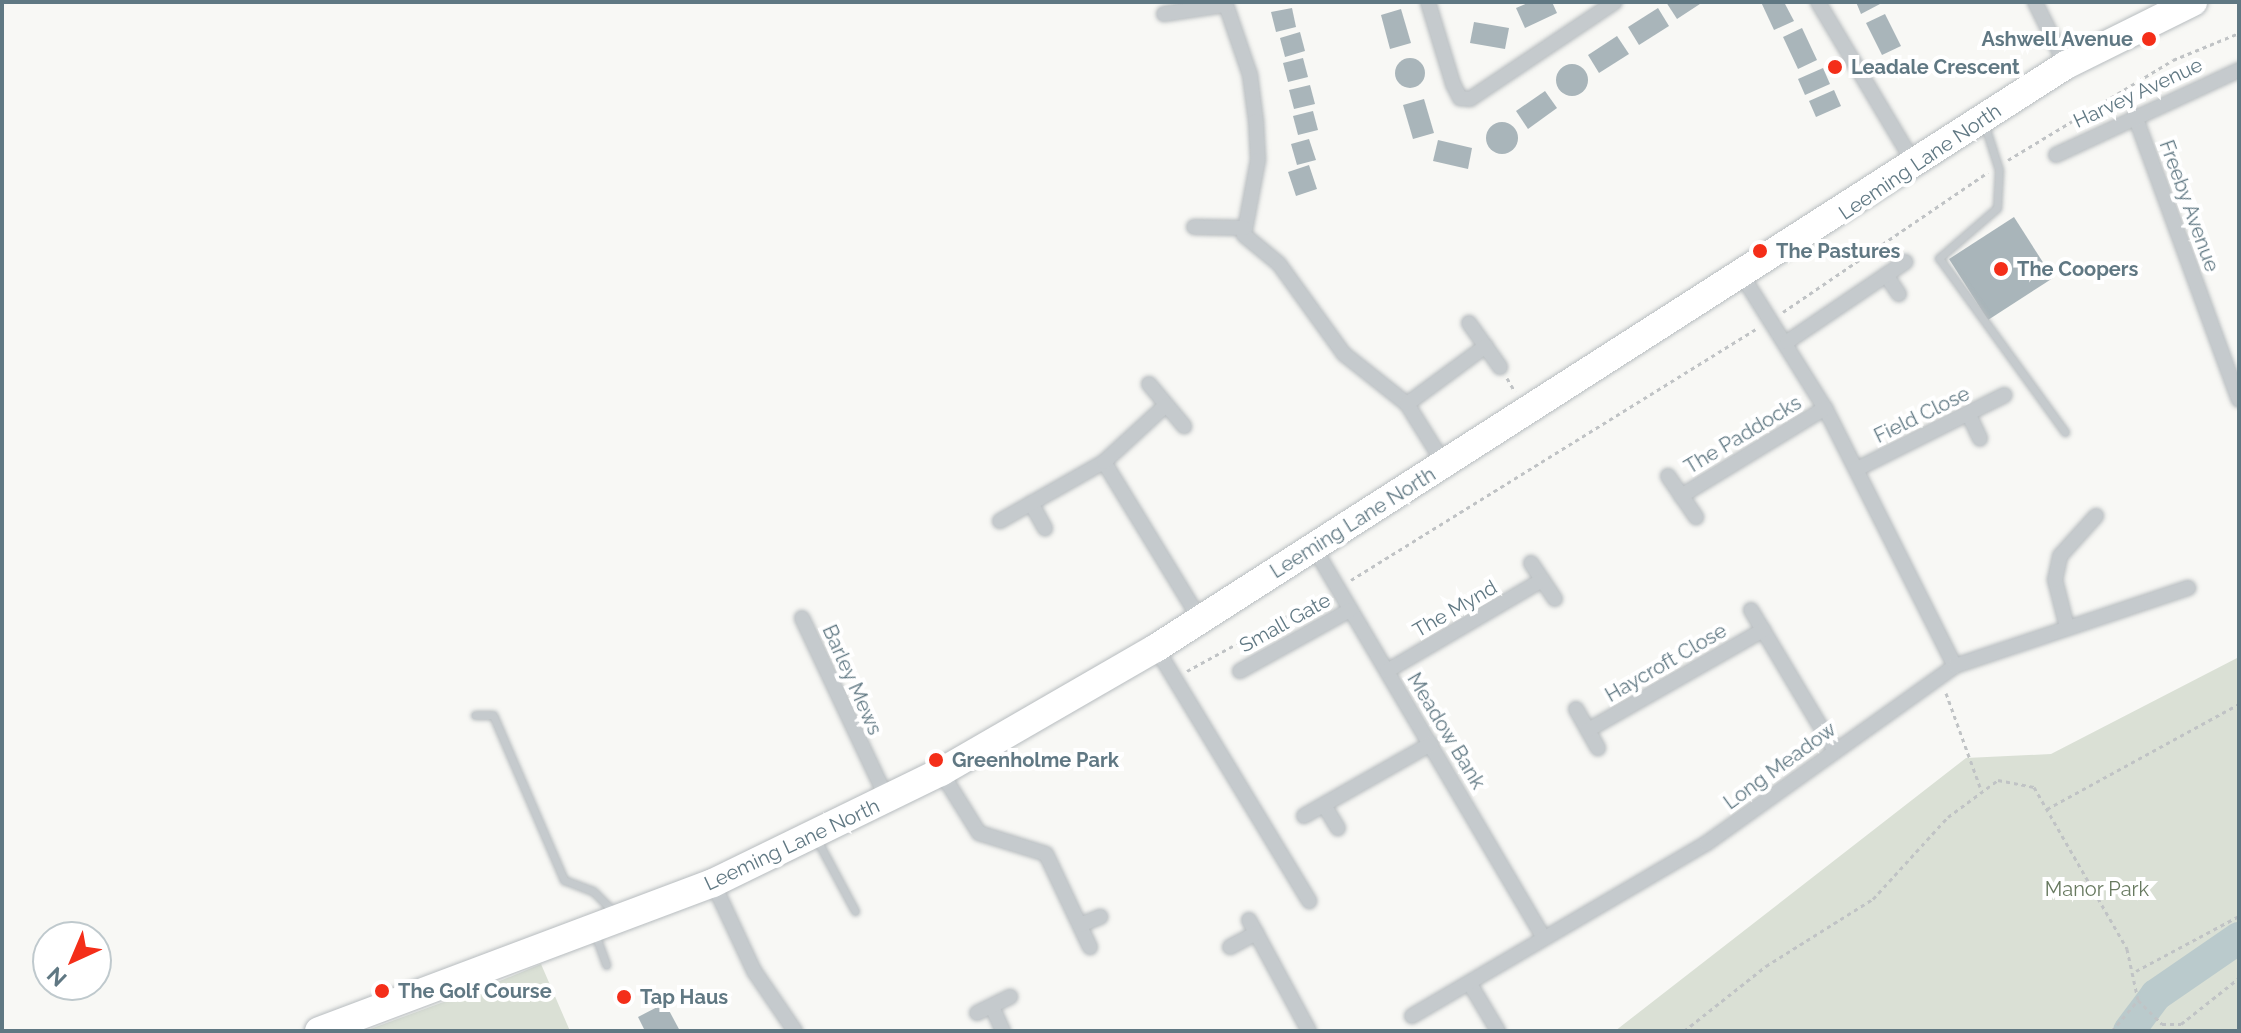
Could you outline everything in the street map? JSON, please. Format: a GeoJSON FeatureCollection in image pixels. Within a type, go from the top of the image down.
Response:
{"type":"FeatureCollection","features":[{"type":"Feature","properties":{"kind":"highway","name":"Leeming Lane North"},"geometry":{"type":"LineString","coordinates":[[319,1031],[713,883],[815,837],[941,772],[1156,648],[1743,277],[2066,65],[2193,2]]}},
{"type":"Feature","properties":{"kind":"street"},"geometry":{"type":"LineString","coordinates":[[1428,2],[1453,84],[1460,98],[1470,99],[1615,2]]}},
{"type":"Feature","properties":{"kind":"street"},"geometry":{"type":"LineString","coordinates":[[1818,2],[1915,165]]}},
{"type":"Feature","properties":{"kind":"street"},"geometry":{"type":"LineString","coordinates":[[2035,2],[2066,65]]}},
{"type":"Feature","properties":{"kind":"street"},"geometry":{"type":"LineString","coordinates":[[1164,14],[1225,3],[1250,75],[1256,121],[1258,160],[1244,228]]}},
{"type":"Feature","properties":{"kind":"street","name":"Harvey Avenue"},"geometry":{"type":"LineString","coordinates":[[2056,155],[2239,70]]}},
{"type":"Feature","properties":{"kind":"street","name":"Freeby Avenue"},"geometry":{"type":"LineString","coordinates":[[2135,116],[2239,400]]}},
{"type":"Feature","properties":{"kind":"street"},"geometry":{"type":"LineString","coordinates":[[1194,227],[1244,228],[1305,297],[1334,342],[1407,404],[1445,465]]}},
{"type":"Feature","properties":{"kind":"street"},"geometry":{"type":"LineString","coordinates":[[1787,342],[1905,262]]}},
{"type":"Feature","properties":{"kind":"street"},"geometry":{"type":"LineString","coordinates":[[1886,275],[1899,294]]}},
{"type":"Feature","properties":{"kind":"street"},"geometry":{"type":"LineString","coordinates":[[1743,277],[1787,342],[1825,408],[1955,666]]}},
{"type":"Feature","properties":{"kind":"street"},"geometry":{"type":"LineString","coordinates":[[1469,323],[1500,367]]}},
{"type":"Feature","properties":{"kind":"street"},"geometry":{"type":"LineString","coordinates":[[1407,404],[1486,346]]}},
{"type":"Feature","properties":{"kind":"street"},"geometry":{"type":"LineString","coordinates":[[1149,384],[1184,426]]}},
{"type":"Feature","properties":{"kind":"street","name":"Field Close"},"geometry":{"type":"LineString","coordinates":[[1857,469],[2005,395]]}},
{"type":"Feature","properties":{"kind":"street"},"geometry":{"type":"LineString","coordinates":[[1000,521],[1104,462],[1166,405]]}},
{"type":"Feature","properties":{"kind":"street","name":"The Paddocks"},"geometry":{"type":"LineString","coordinates":[[1681,496],[1825,408]]}},
{"type":"Feature","properties":{"kind":"street"},"geometry":{"type":"LineString","coordinates":[[1969,415],[1980,439]]}},
{"type":"Feature","properties":{"kind":"street"},"geometry":{"type":"LineString","coordinates":[[1104,462],[1200,619]]}},
{"type":"Feature","properties":{"kind":"street"},"geometry":{"type":"LineString","coordinates":[[1668,476],[1696,517]]}},
{"type":"Feature","properties":{"kind":"street"},"geometry":{"type":"LineString","coordinates":[[1031,503],[1045,528]]}},
{"type":"Feature","properties":{"kind":"street"},"geometry":{"type":"LineString","coordinates":[[2067,627],[2055,580],[2060,556],[2096,516]]}},
{"type":"Feature","properties":{"kind":"street","name":"Meadow Bank"},"geometry":{"type":"LineString","coordinates":[[1313,546],[1543,937]]}},
{"type":"Feature","properties":{"kind":"street"},"geometry":{"type":"LineString","coordinates":[[1531,563],[1555,599]]}},
{"type":"Feature","properties":{"kind":"street","name":"The Mynd"},"geometry":{"type":"LineString","coordinates":[[1387,671],[1542,580]]}},
{"type":"Feature","properties":{"kind":"street","name":"Long Meadow"},"geometry":{"type":"LineString","coordinates":[[1412,1016],[1707,843],[1955,666],[2188,588]]}},
{"type":"Feature","properties":{"kind":"street","name":"Small Gate"},"geometry":{"type":"LineString","coordinates":[[1240,671],[1350,610]]}},
{"type":"Feature","properties":{"kind":"street"},"geometry":{"type":"LineString","coordinates":[[1751,610],[1835,751]]}},
{"type":"Feature","properties":{"kind":"street","name":"Barley Mews"},"geometry":{"type":"LineString","coordinates":[[802,618],[888,801]]}},
{"type":"Feature","properties":{"kind":"street","name":"Haycroft Close"},"geometry":{"type":"LineString","coordinates":[[1588,730],[1763,630]]}},
{"type":"Feature","properties":{"kind":"street"},"geometry":{"type":"LineString","coordinates":[[1156,648],[1309,901]]}},
{"type":"Feature","properties":{"kind":"street"},"geometry":{"type":"LineString","coordinates":[[1576,709],[1598,748]]}},
{"type":"Feature","properties":{"kind":"street"},"geometry":{"type":"LineString","coordinates":[[1304,816],[1431,744]]}},
{"type":"Feature","properties":{"kind":"street"},"geometry":{"type":"LineString","coordinates":[[941,772],[979,833],[1046,854],[1090,947]]}},
{"type":"Feature","properties":{"kind":"street"},"geometry":{"type":"LineString","coordinates":[[1324,805],[1338,828]]}},
{"type":"Feature","properties":{"kind":"street"},"geometry":{"type":"LineString","coordinates":[[713,883],[754,971],[795,1031]]}},
{"type":"Feature","properties":{"kind":"street"},"geometry":{"type":"LineString","coordinates":[[1080,925],[1100,917]]}},
{"type":"Feature","properties":{"kind":"street"},"geometry":{"type":"LineString","coordinates":[[1230,947],[1253,926],[1309,1031]]}},
{"type":"Feature","properties":{"kind":"street"},"geometry":{"type":"LineString","coordinates":[[1470,984],[1498,1031]]}},
{"type":"Feature","properties":{"kind":"street"},"geometry":{"type":"LineString","coordinates":[[977,1013],[994,1011],[1010,997]]}},
{"type":"Feature","properties":{"kind":"street"},"geometry":{"type":"LineString","coordinates":[[994,1011],[1003,1031]]}},
{"type":"Feature","properties":{"kind":"lane"},"geometry":{"type":"LineString","coordinates":[[1982,120],[1998,166],[1997,208],[1939,258],[2065,432]]}},
{"type":"Feature","properties":{"kind":"lane"},"geometry":{"type":"LineString","coordinates":[[475,715],[493,715],[564,880],[593,891],[606,923],[606,965]]}},
{"type":"Feature","properties":{"kind":"lane"},"geometry":{"type":"LineString","coordinates":[[815,837],[855,911]]}},
{"type":"Feature","properties":{"kind":"path"},"geometry":{"type":"LineString","coordinates":[[1174,678],[1338,589],[1772,319],[1998,166],[2173,60],[2239,33]]}},
{"type":"Feature","properties":{"kind":"path"},"geometry":{"type":"LineString","coordinates":[[1500,367],[1527,413]]}},
{"type":"Feature","properties":{"kind":"path"},"geometry":{"type":"LineString","coordinates":[[1940,675],[1980,787]]}},
{"type":"Feature","properties":{"kind":"path"},"geometry":{"type":"LineString","coordinates":[[2047,809],[2239,704]]}},
{"type":"Feature","properties":{"kind":"path"},"geometry":{"type":"LineString","coordinates":[[1684,1031],[1766,966],[1873,899],[1980,787],[2022,782],[2047,809],[2136,971],[2138,1000],[2162,1024],[2181,1024],[2239,978]]}},
{"type":"Feature","properties":{"kind":"path"},"geometry":{"type":"LineString","coordinates":[[2136,971],[2239,916]]}},
{"type":"Feature","properties":{"kind":"path"},"geometry":{"type":"LineString","coordinates":[[2112,1031],[2138,1000]]}},
{"type":"Feature","properties":{"kind":"green space","name":"Manor Park"},"geometry":{"type":"Polygon","coordinates":[[[2239,657],[2239,1031],[1615,1031],[1966,758],[2051,754],[2239,657]]]}},
{"type":"Feature","properties":{"kind":"green space"},"geometry":{"type":"Polygon","coordinates":[[[541,964],[570,1031],[365,1031],[495,983],[541,964]]]}},
{"type":"Feature","properties":{"kind":"building"},"geometry":{"type":"Polygon","coordinates":[[[1530,2],[1552,2],[1557,13],[1525,28],[1516,8],[1530,2]]]}},
{"type":"Feature","properties":{"kind":"building"},"geometry":{"type":"Polygon","coordinates":[[[1666,2],[1703,2],[1677,19],[1666,2]]]}},
{"type":"Feature","properties":{"kind":"building"},"geometry":{"type":"Polygon","coordinates":[[[1761,2],[1784,2],[1794,21],[1774,30],[1761,2]]]}},
{"type":"Feature","properties":{"kind":"building"},"geometry":{"type":"Polygon","coordinates":[[[1856,2],[1879,2],[1880,4],[1861,14],[1856,2]]]}},
{"type":"Feature","properties":{"kind":"building"},"geometry":{"type":"Polygon","coordinates":[[[1292,8],[1296,27],[1276,32],[1271,12],[1292,8]]]}},
{"type":"Feature","properties":{"kind":"building"},"geometry":{"type":"Polygon","coordinates":[[[1658,8],[1669,26],[1639,45],[1628,27],[1658,8]]]}},
{"type":"Feature","properties":{"kind":"building"},"geometry":{"type":"Polygon","coordinates":[[[1401,9],[1411,43],[1390,49],[1381,15],[1401,9]]]}},
{"type":"Feature","properties":{"kind":"building"},"geometry":{"type":"Polygon","coordinates":[[[1885,14],[1901,46],[1882,55],[1866,23],[1885,14]]]}},
{"type":"Feature","properties":{"kind":"building"},"geometry":{"type":"Polygon","coordinates":[[[1474,22],[1509,28],[1505,49],[1470,43],[1474,22]]]}},
{"type":"Feature","properties":{"kind":"building"},"geometry":{"type":"Polygon","coordinates":[[[1802,28],[1817,60],[1798,69],[1783,37],[1802,28]]]}},
{"type":"Feature","properties":{"kind":"building"},"geometry":{"type":"Polygon","coordinates":[[[1300,32],[1305,51],[1285,57],[1280,38],[1300,32]]]}},
{"type":"Feature","properties":{"kind":"building"},"geometry":{"type":"Polygon","coordinates":[[[1617,36],[1629,54],[1599,73],[1588,55],[1617,36]]]}},
{"type":"Feature","properties":{"kind":"building"},"geometry":{"type":"Polygon","coordinates":[[[1303,58],[1308,77],[1288,82],[1283,63],[1303,58]]]}},
{"type":"Feature","properties":{"kind":"building"},"geometry":{"type":"Polygon","coordinates":[[[1410,58],[1421,62],[1425,73],[1421,84],[1410,88],[1399,84],[1395,73],[1399,62],[1410,58]]]}},
{"type":"Feature","properties":{"kind":"building"},"geometry":{"type":"Polygon","coordinates":[[[1572,64],[1583,69],[1588,80],[1583,91],[1572,96],[1561,91],[1556,80],[1561,69],[1572,64]]]}},
{"type":"Feature","properties":{"kind":"building"},"geometry":{"type":"Polygon","coordinates":[[[1823,68],[1830,84],[1805,95],[1798,79],[1823,68]]]}},
{"type":"Feature","properties":{"kind":"building"},"geometry":{"type":"Polygon","coordinates":[[[1310,85],[1315,104],[1294,109],[1289,90],[1310,85]]]}},
{"type":"Feature","properties":{"kind":"building"},"geometry":{"type":"Polygon","coordinates":[[[1834,90],[1841,106],[1816,117],[1809,101],[1834,90]]]}},
{"type":"Feature","properties":{"kind":"building"},"geometry":{"type":"Polygon","coordinates":[[[1545,91],[1557,108],[1528,129],[1516,111],[1545,91]]]}},
{"type":"Feature","properties":{"kind":"building"},"geometry":{"type":"Polygon","coordinates":[[[1424,99],[1434,133],[1413,139],[1403,105],[1424,99]]]}},
{"type":"Feature","properties":{"kind":"building"},"geometry":{"type":"Polygon","coordinates":[[[1313,111],[1318,130],[1298,135],[1293,116],[1313,111]]]}},
{"type":"Feature","properties":{"kind":"building"},"geometry":{"type":"Polygon","coordinates":[[[1502,122],[1513,127],[1518,138],[1513,149],[1502,154],[1491,149],[1486,138],[1491,127],[1502,122]]]}},
{"type":"Feature","properties":{"kind":"building"},"geometry":{"type":"Polygon","coordinates":[[[1309,139],[1316,160],[1297,165],[1291,144],[1309,139]]]}},
{"type":"Feature","properties":{"kind":"building"},"geometry":{"type":"Polygon","coordinates":[[[1438,140],[1472,148],[1468,169],[1433,161],[1438,140]]]}},
{"type":"Feature","properties":{"kind":"building"},"geometry":{"type":"Polygon","coordinates":[[[1309,165],[1317,189],[1296,196],[1288,172],[1309,165]]]}},
{"type":"Feature","properties":{"kind":"building","name":"The Coopers"},"geometry":{"type":"Polygon","coordinates":[[[2014,217],[2053,278],[1988,320],[1949,259],[2014,217]]]}},
{"type":"Feature","properties":{"kind":"building"},"geometry":{"type":"Polygon","coordinates":[[[665,1003],[680,1031],[645,1031],[638,1017],[665,1003]]]}},
{"type":"Feature","properties":{"kind":"waterway"},"geometry":{"type":"LineString","coordinates":[[2129,1031],[2156,995],[2239,938]]}},
{"type":"Feature","properties":{"kind":"place","name":"Ashwell Avenue"},"geometry":{"type":"Point","coordinates":[2149,39]}},
{"type":"Feature","properties":{"kind":"place","name":"Leadale Crescent"},"geometry":{"type":"Point","coordinates":[1835,67]}},
{"type":"Feature","properties":{"kind":"place","name":"The Pastures"},"geometry":{"type":"Point","coordinates":[1760,251]}},
{"type":"Feature","properties":{"kind":"place","name":"The Coopers"},"geometry":{"type":"Point","coordinates":[2001,269]}},
{"type":"Feature","properties":{"kind":"place","name":"Greenholme Park"},"geometry":{"type":"Point","coordinates":[936,760]}},
{"type":"Feature","properties":{"kind":"place","name":"The Golf Course"},"geometry":{"type":"Point","coordinates":[382,991]}},
{"type":"Feature","properties":{"kind":"place","name":"Tap Haus"},"geometry":{"type":"Point","coordinates":[624,997]}}]}
